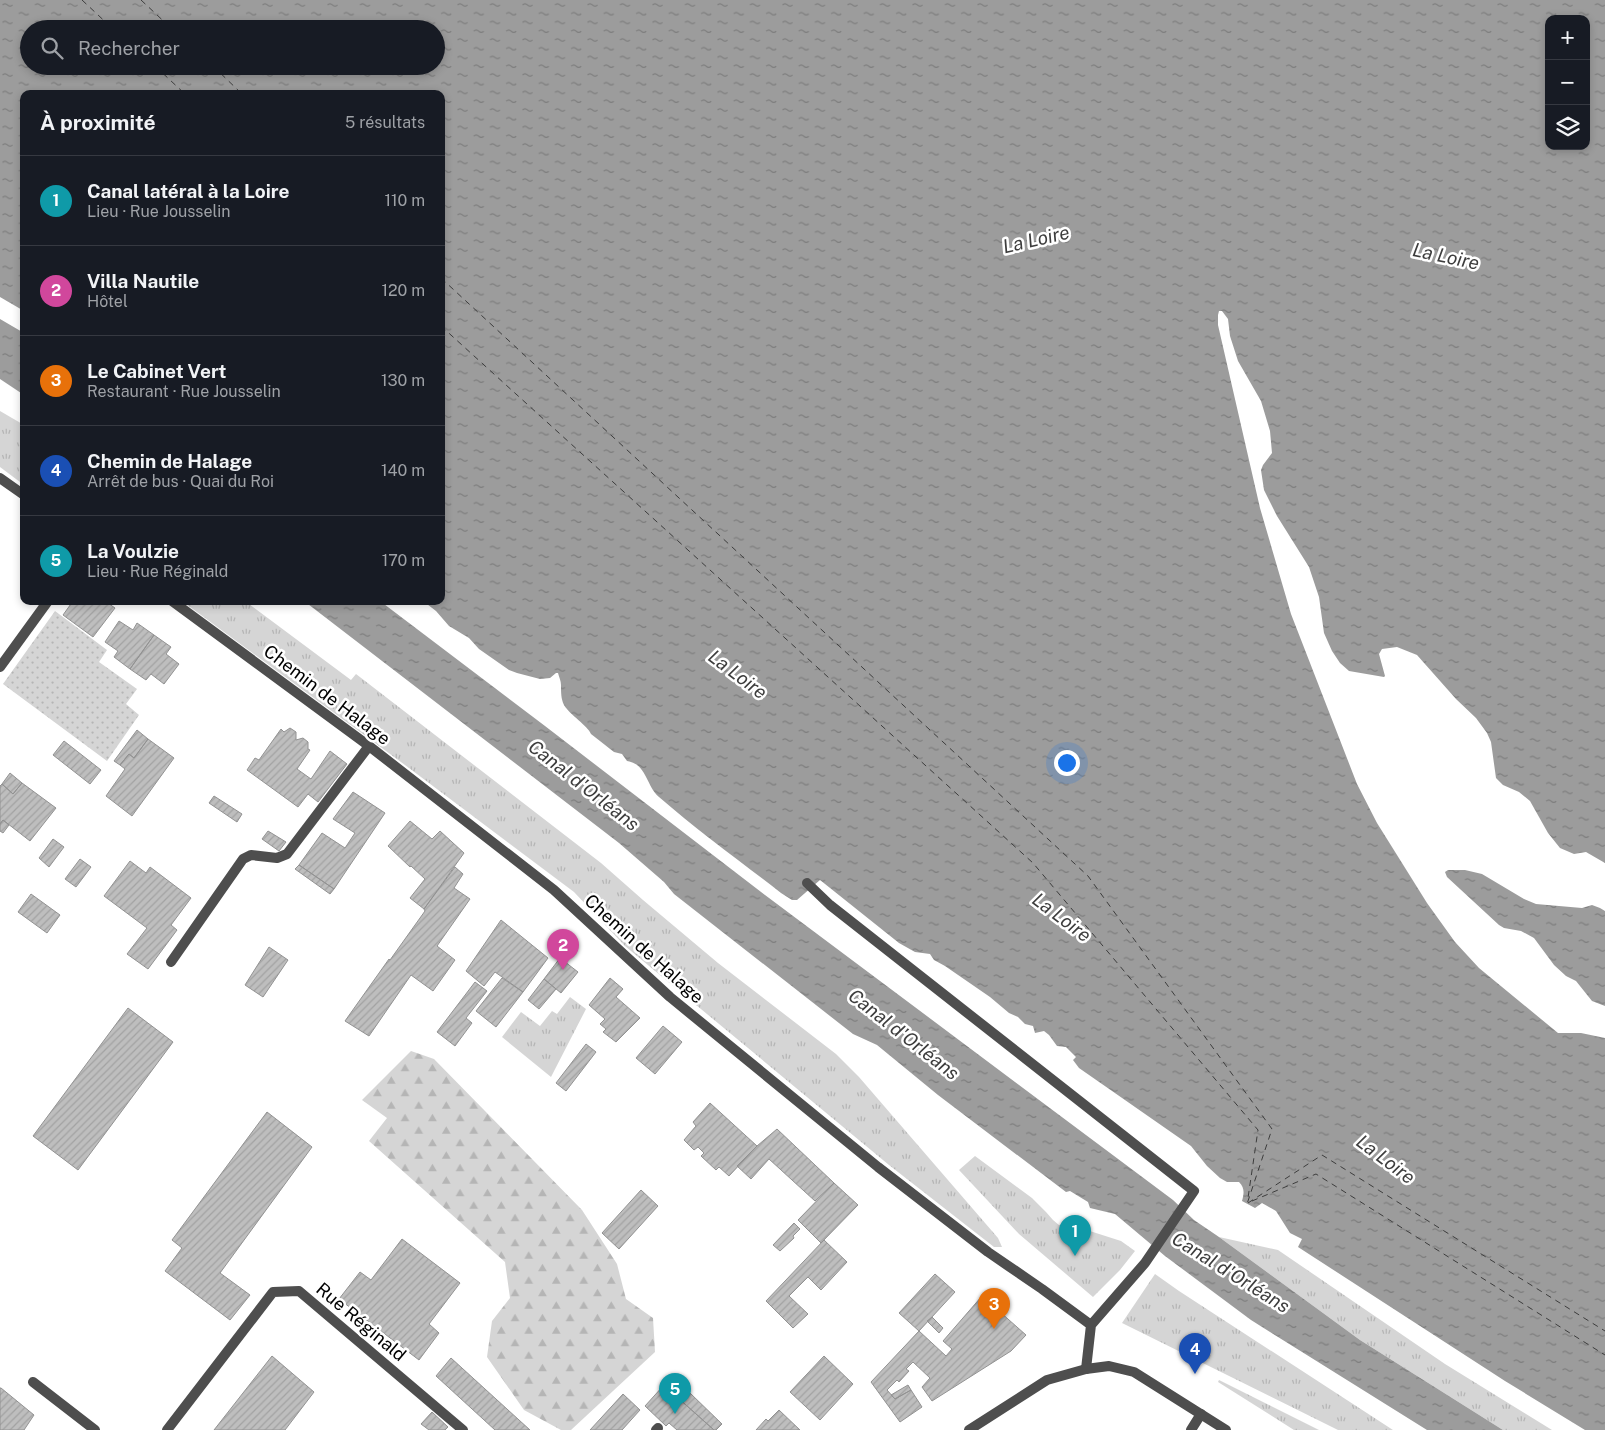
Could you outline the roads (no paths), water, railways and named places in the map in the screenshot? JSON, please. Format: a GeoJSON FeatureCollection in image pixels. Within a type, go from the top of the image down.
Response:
{"type":"FeatureCollection","features":[{"type":"Feature","properties":{"kind":"street"},"geometry":{"type":"LineString","coordinates":[[0,478],[20,492]]}},
{"type":"Feature","properties":{"kind":"street"},"geometry":{"type":"LineString","coordinates":[[0,667],[45,605]]}},
{"type":"Feature","properties":{"kind":"street","name":"Chemin de Halage"},"geometry":{"type":"LineString","coordinates":[[177,605],[369,746],[554,890],[670,997],[886,1173],[988,1252],[1091,1324]]}},
{"type":"Feature","properties":{"kind":"street"},"geometry":{"type":"LineString","coordinates":[[171,962],[243,859],[251,855],[277,858],[287,854],[369,746]]}},
{"type":"Feature","properties":{"kind":"street"},"geometry":{"type":"LineString","coordinates":[[807,883],[830,905],[1194,1190],[1145,1262],[1091,1324],[1086,1368]]}},
{"type":"Feature","properties":{"kind":"street","name":"Rue Réginald"},"geometry":{"type":"LineString","coordinates":[[167,1430],[272,1292],[299,1291],[463,1430]]}},
{"type":"Feature","properties":{"kind":"street"},"geometry":{"type":"LineString","coordinates":[[969,1430],[1047,1380],[1086,1368],[1109,1366],[1134,1372],[1226,1430]]}},
{"type":"Feature","properties":{"kind":"street"},"geometry":{"type":"LineString","coordinates":[[33,1382],[96,1430]]}},
{"type":"Feature","properties":{"kind":"street"},"geometry":{"type":"LineString","coordinates":[[1191,1430],[1201,1414]]}},
{"type":"Feature","properties":{"kind":"water","name":"La Loire"},"geometry":{"type":"Polygon","coordinates":[[[0,0],[1605,0],[1605,863],[1586,852],[1574,854],[1560,848],[1548,833],[1530,801],[1519,792],[1503,785],[1496,778],[1491,742],[1487,733],[1476,718],[1456,699],[1417,655],[1397,647],[1382,649],[1379,654],[1384,677],[1349,671],[1340,663],[1324,633],[1319,597],[1309,567],[1277,516],[1264,490],[1261,470],[1272,453],[1270,431],[1261,401],[1238,361],[1230,336],[1228,319],[1222,311],[1219,311],[1218,325],[1260,508],[1291,614],[1357,784],[1377,823],[1427,903],[1455,942],[1479,968],[1558,1033],[1581,1033],[1605,1038],[1605,1430],[1585,1430],[1505,1381],[1298,1247],[1302,1239],[1290,1233],[1276,1211],[1262,1203],[1255,1208],[1242,1201],[1244,1191],[1239,1182],[1227,1182],[1220,1178],[1207,1166],[1191,1146],[1079,1068],[1073,1060],[1076,1057],[1066,1047],[1057,1046],[1044,1031],[1035,1033],[1033,1026],[1025,1024],[1018,1017],[1009,1013],[990,997],[934,960],[930,954],[915,952],[899,943],[820,880],[797,900],[792,900],[781,893],[659,797],[639,766],[627,761],[622,754],[614,752],[591,734],[564,705],[558,673],[550,678],[540,679],[509,670],[479,649],[469,638],[449,626],[428,605],[445,605],[445,90],[20,90],[20,309],[0,297],[0,0]]]}},
{"type":"Feature","properties":{"kind":"water"},"geometry":{"type":"Polygon","coordinates":[[[0,319],[20,331],[20,392],[0,379],[0,319]]]}},
{"type":"Feature","properties":{"kind":"water","name":"Canal d'Orléans"},"geometry":{"type":"Polygon","coordinates":[[[309,605],[385,605],[765,895],[1173,1200],[1194,1220],[1360,1340],[1503,1430],[1427,1430],[1251,1320],[1165,1256],[1115,1214],[1090,1208],[1088,1202],[1070,1191],[1066,1192],[938,1095],[877,1045],[853,1034],[674,894],[664,882],[619,843],[309,605]]]}},
{"type":"Feature","properties":{"kind":"water"},"geometry":{"type":"Polygon","coordinates":[[[1448,870],[1465,870],[1482,874],[1536,904],[1582,908],[1592,905],[1605,911],[1605,1006],[1592,1001],[1576,981],[1566,976],[1554,965],[1534,938],[1521,931],[1504,928],[1499,925],[1447,877],[1445,872],[1448,870]]]}},
{"type":"Feature","properties":{"kind":"place","name":"Villa Nautile"},"geometry":{"type":"Point","coordinates":[563,970]}},
{"type":"Feature","properties":{"kind":"place","name":"Canal latéral à la Loire"},"geometry":{"type":"Point","coordinates":[1075,1256]}},
{"type":"Feature","properties":{"kind":"place","name":"Le Cabinet Vert"},"geometry":{"type":"Point","coordinates":[994,1329]}},
{"type":"Feature","properties":{"kind":"place","name":"Chemin de Halage"},"geometry":{"type":"Point","coordinates":[1195,1374]}},
{"type":"Feature","properties":{"kind":"place","name":"La Voulzie"},"geometry":{"type":"Point","coordinates":[675,1414]}}]}
